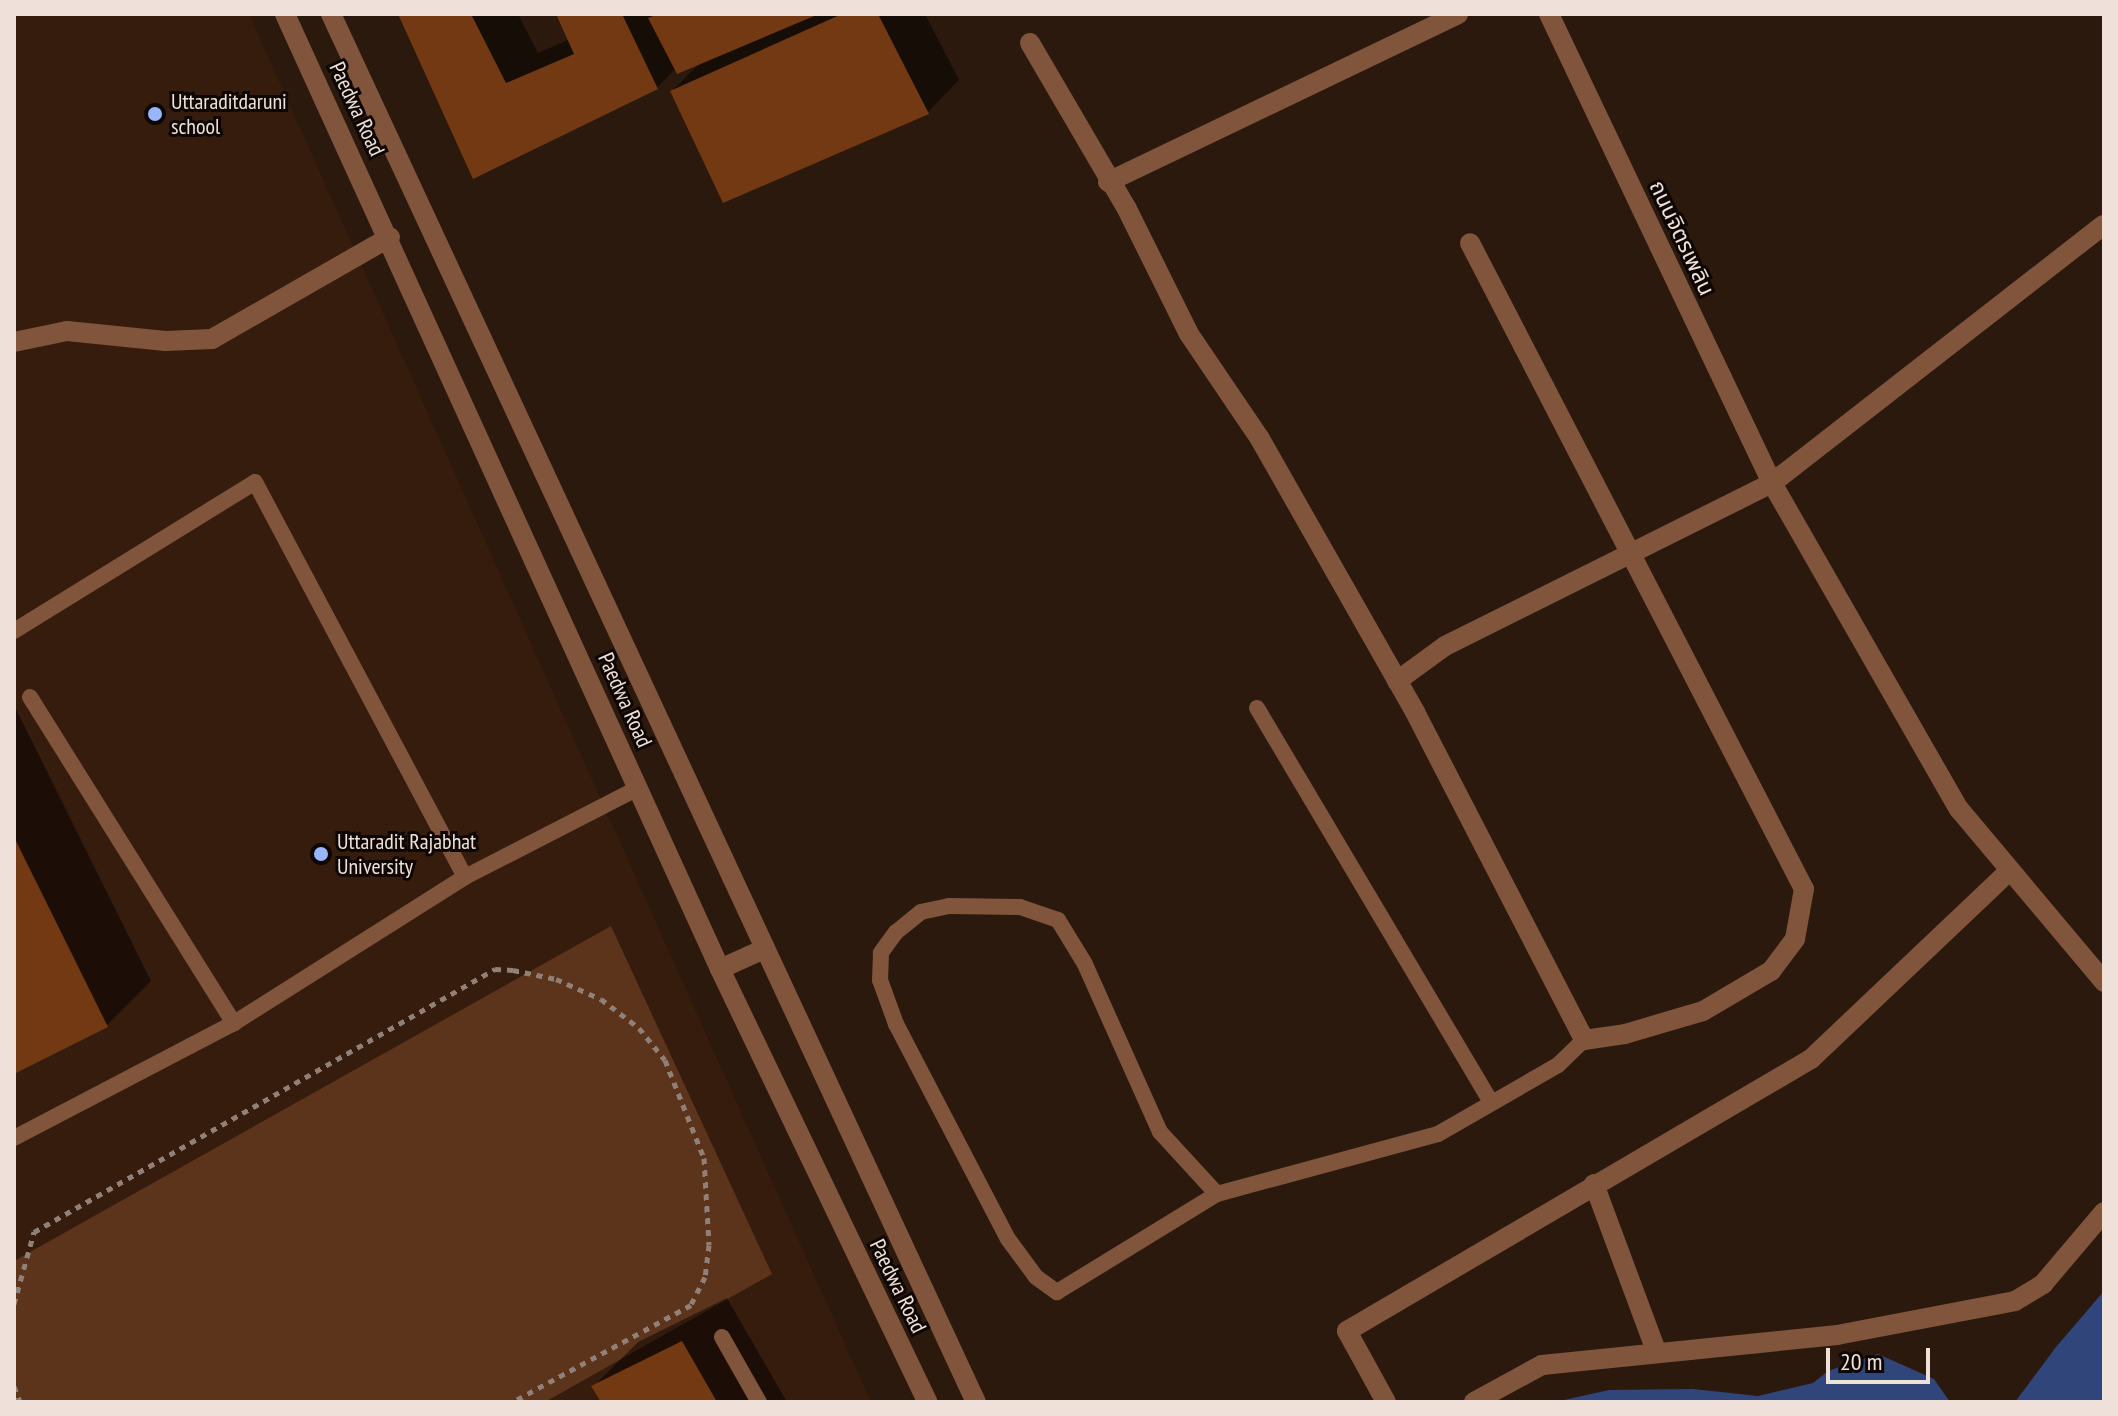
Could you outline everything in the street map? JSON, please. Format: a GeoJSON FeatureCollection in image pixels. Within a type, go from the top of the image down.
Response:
{"type":"FeatureCollection","features":[{"type":"Feature","properties":{"kind":"street","name":"Paedwa Road"},"geometry":{"type":"LineString","coordinates":[[285,14],[390,237],[720,969],[927,1402]]}},
{"type":"Feature","properties":{"kind":"street"},"geometry":{"type":"LineString","coordinates":[[331,14],[762,950],[976,1402]]}},
{"type":"Feature","properties":{"kind":"street"},"geometry":{"type":"LineString","coordinates":[[1108,182],[1458,14]]}},
{"type":"Feature","properties":{"kind":"street","name":"ถนนจิตรเพลิน"},"geometry":{"type":"LineString","coordinates":[[1549,14],[1772,483],[1959,809],[2104,982]]}},
{"type":"Feature","properties":{"kind":"street"},"geometry":{"type":"LineString","coordinates":[[1030,43],[1189,334],[1260,439],[1397,681],[1584,1040],[1703,1011],[1771,971],[1795,939],[1802,918],[1804,889],[1790,854],[1470,243]]}},
{"type":"Feature","properties":{"kind":"street"},"geometry":{"type":"LineString","coordinates":[[1397,681],[1445,646],[1630,551],[1772,483],[2104,225]]}},
{"type":"Feature","properties":{"kind":"street"},"geometry":{"type":"LineString","coordinates":[[14,342],[67,331],[165,341],[212,339],[390,237]]}},
{"type":"Feature","properties":{"kind":"street"},"geometry":{"type":"LineString","coordinates":[[1386,1402],[1347,1331],[1811,1059],[2010,870]]}},
{"type":"Feature","properties":{"kind":"street"},"geometry":{"type":"LineString","coordinates":[[720,969],[762,950]]}},
{"type":"Feature","properties":{"kind":"street"},"geometry":{"type":"LineString","coordinates":[[1594,1184],[1656,1351]]}},
{"type":"Feature","properties":{"kind":"street"},"geometry":{"type":"LineString","coordinates":[[1474,1402],[1542,1365],[1656,1351],[1720,1350],[1837,1335],[2015,1301],[2043,1284],[2104,1212]]}},
{"type":"Feature","properties":{"kind":"lane"},"geometry":{"type":"LineString","coordinates":[[14,631],[255,482],[465,877]]}},
{"type":"Feature","properties":{"kind":"lane"},"geometry":{"type":"LineString","coordinates":[[30,697],[234,1023]]}},
{"type":"Feature","properties":{"kind":"lane"},"geometry":{"type":"LineString","coordinates":[[1257,708],[1490,1100]]}},
{"type":"Feature","properties":{"kind":"lane"},"geometry":{"type":"LineString","coordinates":[[14,1138],[234,1023],[465,877],[638,788]]}},
{"type":"Feature","properties":{"kind":"lane"},"geometry":{"type":"LineString","coordinates":[[1217,1194],[1160,1132],[1085,964],[1058,920],[1020,907],[949,906],[921,912],[896,932],[881,953],[880,980],[896,1024],[1008,1239],[1036,1277],[1057,1292],[1217,1194],[1438,1134],[1490,1100],[1558,1065],[1584,1040]]}},
{"type":"Feature","properties":{"kind":"lane"},"geometry":{"type":"LineString","coordinates":[[722,1337],[759,1402]]}},
{"type":"Feature","properties":{"kind":"path"},"geometry":{"type":"LineString","coordinates":[[14,1304],[34,1232],[495,969],[513,970],[556,979],[601,999],[639,1028],[665,1060],[704,1158],[709,1245],[705,1277],[691,1305],[512,1402]]}},
{"type":"Feature","properties":{"kind":"path"},"geometry":{"type":"LineString","coordinates":[[14,1386],[20,1402]]}},
{"type":"Feature","properties":{"kind":"shaded area","name":"Uttaradit Rajabhat University"},"geometry":{"type":"Polygon","coordinates":[[[14,14],[249,14],[871,1402],[14,1402],[14,14]]]}},
{"type":"Feature","properties":{"kind":"shaded area"},"geometry":{"type":"Polygon","coordinates":[[[611,926],[772,1274],[545,1402],[14,1402],[14,1261],[611,926]]]}},
{"type":"Feature","properties":{"kind":"water"},"geometry":{"type":"Polygon","coordinates":[[[2104,1291],[2104,1402],[2015,1402],[2056,1347],[2104,1291]]]}},
{"type":"Feature","properties":{"kind":"water"},"geometry":{"type":"Polygon","coordinates":[[[1878,1354],[1934,1379],[1950,1402],[1555,1402],[1609,1390],[1693,1389],[1758,1396],[1813,1383],[1828,1371],[1878,1354]]]}},
{"type":"Feature","properties":{"kind":"building"},"geometry":{"type":"Polygon","coordinates":[[[398,14],[471,14],[506,83],[574,54],[556,14],[622,14],[658,89],[473,179],[398,14]]]}},
{"type":"Feature","properties":{"kind":"building"},"geometry":{"type":"Polygon","coordinates":[[[658,14],[819,14],[677,74],[648,18],[658,14]]]}},
{"type":"Feature","properties":{"kind":"building"},"geometry":{"type":"Polygon","coordinates":[[[842,14],[878,14],[929,114],[723,203],[670,91],[842,14]]]}},
{"type":"Feature","properties":{"kind":"building"},"geometry":{"type":"Polygon","coordinates":[[[14,837],[108,1027],[14,1074],[14,837]]]}},
{"type":"Feature","properties":{"kind":"building"},"geometry":{"type":"Polygon","coordinates":[[[682,1341],[717,1402],[601,1402],[591,1386],[682,1341]]]}},
{"type":"Feature","properties":{"kind":"place","name":"Uttaraditdaruni school"},"geometry":{"type":"Point","coordinates":[155,114]}},
{"type":"Feature","properties":{"kind":"place","name":"Uttaradit Rajabhat University"},"geometry":{"type":"Point","coordinates":[321,854]}}]}
